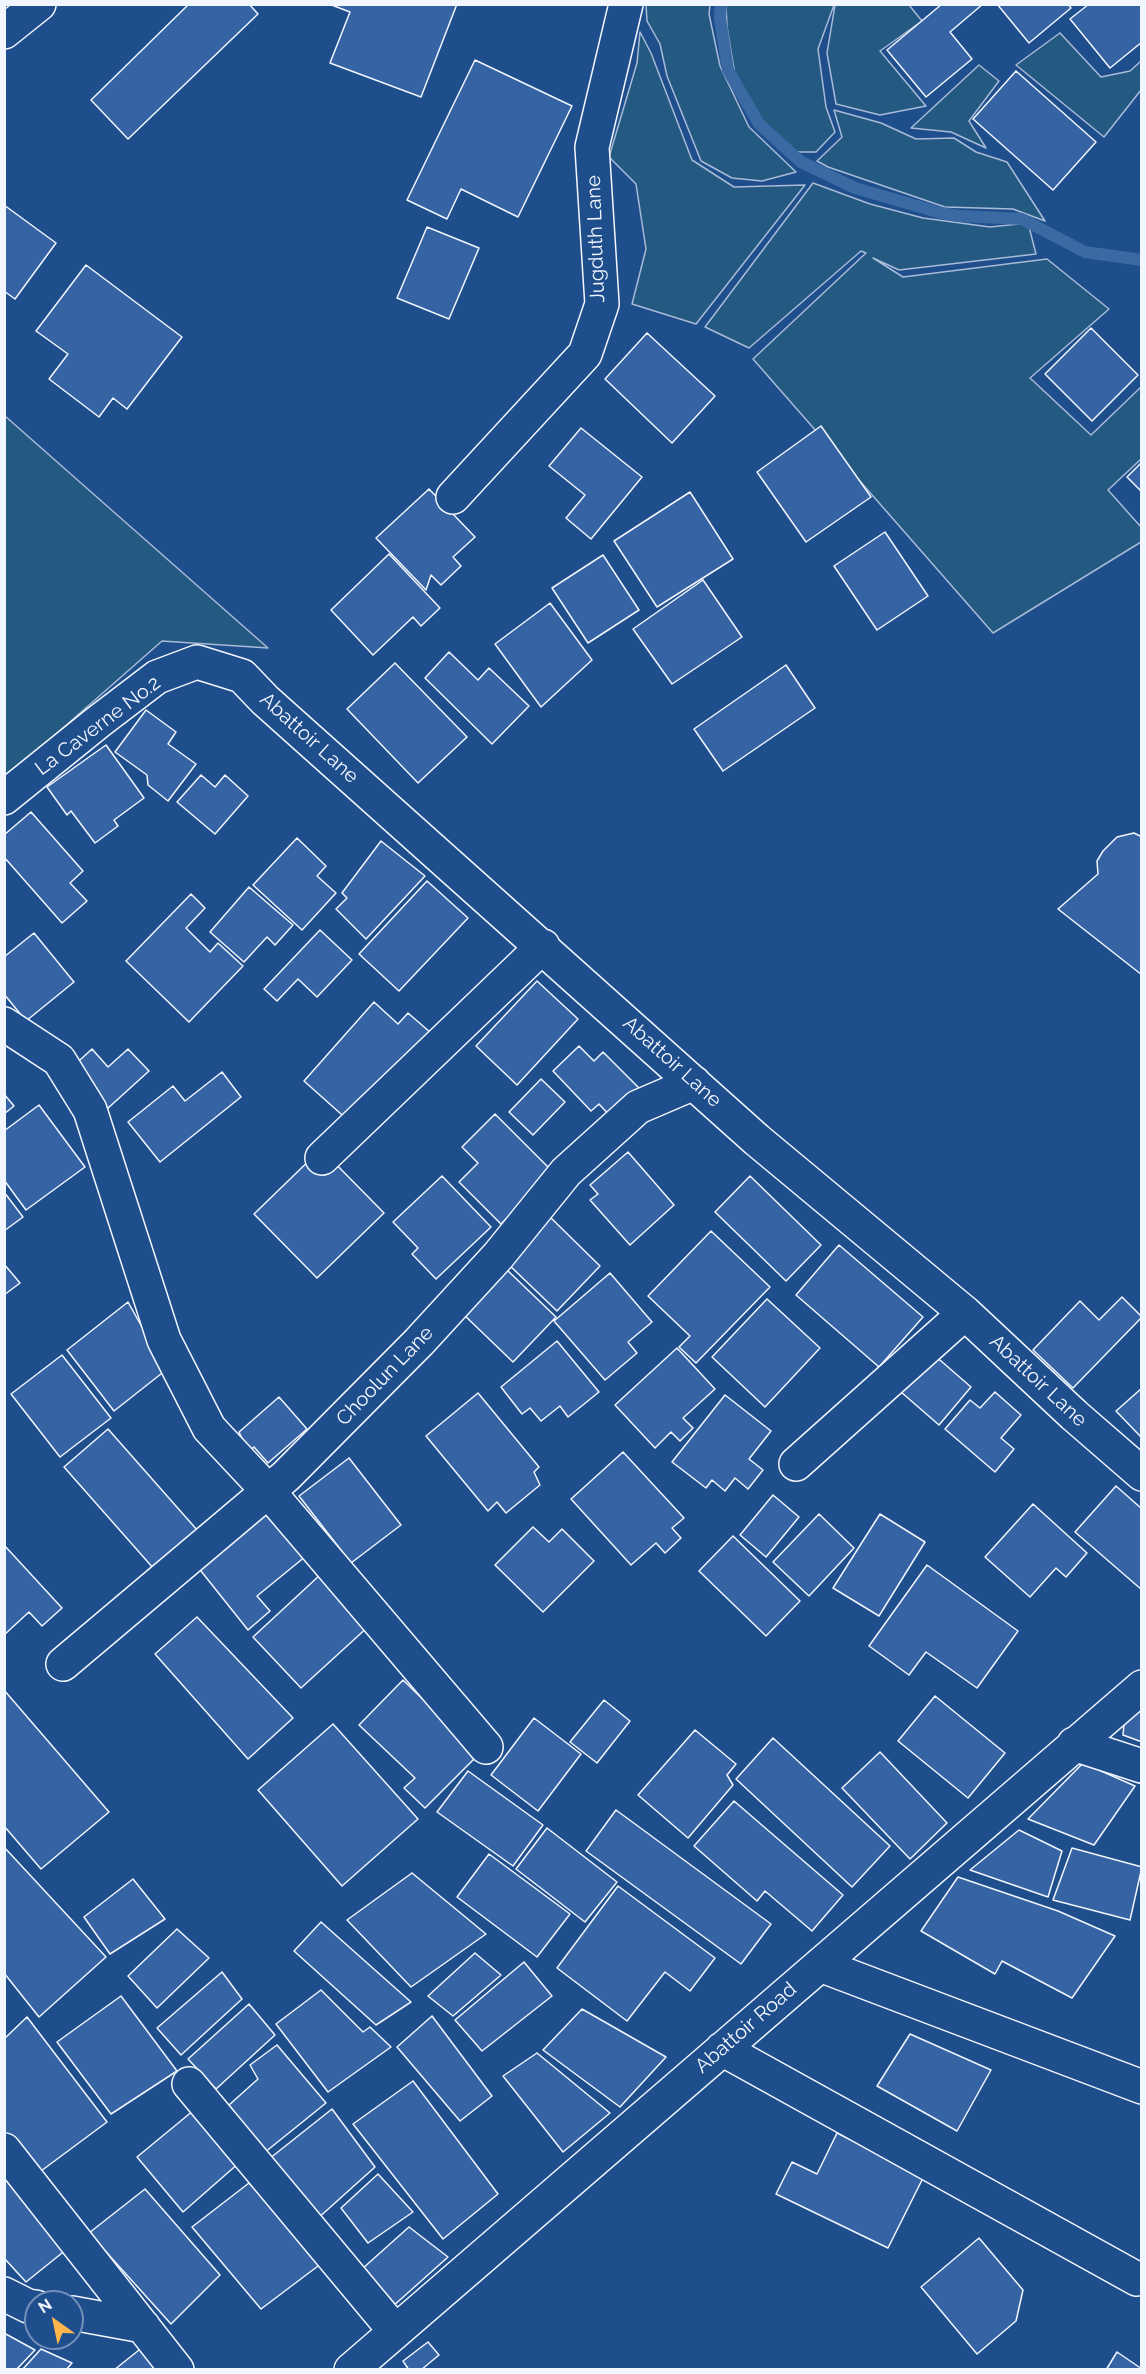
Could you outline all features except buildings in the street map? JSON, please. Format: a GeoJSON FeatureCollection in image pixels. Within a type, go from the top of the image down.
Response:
{"type":"FeatureCollection","features":[{"type":"Feature","properties":{"kind":"street"},"geometry":{"type":"LineString","coordinates":[[4,32],[39,4]]}},
{"type":"Feature","properties":{"kind":"street","name":"Jugduth Lane"},"geometry":{"type":"LineString","coordinates":[[453,497],[585,354],[602,304],[592,147],[626,4]]}},
{"type":"Feature","properties":{"kind":"street","name":"La Caverne No.2"},"geometry":{"type":"LineString","coordinates":[[4,798],[157,677],[197,663]]}},
{"type":"Feature","properties":{"kind":"street","name":"Abattoir Lane"},"geometry":{"type":"LineString","coordinates":[[197,663],[242,676],[265,700],[758,1140],[965,1313],[1074,1415],[1142,1474]]}},
{"type":"Feature","properties":{"kind":"street"},"geometry":{"type":"LineString","coordinates":[[322,1158],[543,946]]}},
{"type":"Feature","properties":{"kind":"street"},"geometry":{"type":"LineString","coordinates":[[4,1023],[59,1060],[90,1110],[164,1340],[209,1428],[268,1491],[486,1747]]}},
{"type":"Feature","properties":{"kind":"street","name":"Choolun Lane"},"geometry":{"type":"LineString","coordinates":[[63,1664],[286,1476],[419,1342],[498,1256],[566,1172],[638,1107],[694,1083]]}},
{"type":"Feature","properties":{"kind":"street"},"geometry":{"type":"LineString","coordinates":[[796,1464],[965,1313]]}},
{"type":"Feature","properties":{"kind":"street","name":"Abattoir Road"},"geometry":{"type":"LineString","coordinates":[[351,2370],[1142,1687]]}},
{"type":"Feature","properties":{"kind":"street"},"geometry":{"type":"LineString","coordinates":[[1074,1744],[1142,1766]]}},
{"type":"Feature","properties":{"kind":"street"},"geometry":{"type":"LineString","coordinates":[[820,1965],[1142,2087]]}},
{"type":"Feature","properties":{"kind":"street"},"geometry":{"type":"LineString","coordinates":[[722,2049],[1137,2279]]}},
{"type":"Feature","properties":{"kind":"street"},"geometry":{"type":"LineString","coordinates":[[189,2084],[395,2331]]}},
{"type":"Feature","properties":{"kind":"street"},"geometry":{"type":"LineString","coordinates":[[4,2150],[177,2370]]}},
{"type":"Feature","properties":{"kind":"street"},"geometry":{"type":"LineString","coordinates":[[4,2295],[24,2302]]}},
{"type":"Feature","properties":{"kind":"street"},"geometry":{"type":"LineString","coordinates":[[84,2315],[143,2326]]}},
{"type":"Feature","properties":{"kind":"shaded area"},"geometry":{"type":"Polygon","coordinates":[[[646,5],[710,5],[709,14],[720,66],[749,127],[796,172],[762,181],[732,178],[701,161],[667,76],[660,44],[647,21],[646,5]]]}},
{"type":"Feature","properties":{"kind":"shaded area"},"geometry":{"type":"Polygon","coordinates":[[[726,5],[834,5],[818,49],[826,107],[835,132],[816,152],[797,152],[762,121],[735,75],[727,27],[726,5]]]}},
{"type":"Feature","properties":{"kind":"shaded area"},"geometry":{"type":"Polygon","coordinates":[[[835,5],[909,5],[922,21],[880,51],[926,106],[880,115],[836,104],[827,53],[835,5]]]}},
{"type":"Feature","properties":{"kind":"shaded area"},"geometry":{"type":"Polygon","coordinates":[[[640,32],[651,53],[692,160],[734,187],[805,185],[696,324],[632,304],[646,249],[636,184],[609,157],[637,63],[640,32]]]}},
{"type":"Feature","properties":{"kind":"shaded area"},"geometry":{"type":"Polygon","coordinates":[[[1060,33],[1101,77],[1130,71],[1141,61],[1141,90],[1104,137],[1016,65],[1060,33]]]}},
{"type":"Feature","properties":{"kind":"shaded area"},"geometry":{"type":"Polygon","coordinates":[[[979,65],[999,81],[969,121],[986,148],[951,132],[911,128],[979,65]]]}},
{"type":"Feature","properties":{"kind":"shaded area"},"geometry":{"type":"Polygon","coordinates":[[[834,110],[881,123],[916,139],[954,138],[976,152],[1007,162],[1045,221],[1013,209],[945,207],[828,167],[817,161],[842,137],[834,110]]]}},
{"type":"Feature","properties":{"kind":"shaded area"},"geometry":{"type":"Polygon","coordinates":[[[813,183],[870,204],[923,218],[990,227],[1028,223],[1036,254],[899,270],[873,258],[903,277],[1047,259],[1109,309],[1030,378],[1091,435],[1141,387],[1141,459],[1108,490],[1141,527],[1141,542],[993,633],[753,359],[866,253],[861,251],[749,348],[705,327],[813,183]]]}},
{"type":"Feature","properties":{"kind":"shaded area"},"geometry":{"type":"Polygon","coordinates":[[[5,416],[268,648],[162,641],[5,779],[5,416]]]}},
{"type":"Feature","properties":{"kind":"waterway"},"geometry":{"type":"LineString","coordinates":[[721,4],[720,18],[728,70],[759,124],[801,162],[855,188],[941,213],[1022,219],[1085,252],[1142,260]]}}]}
